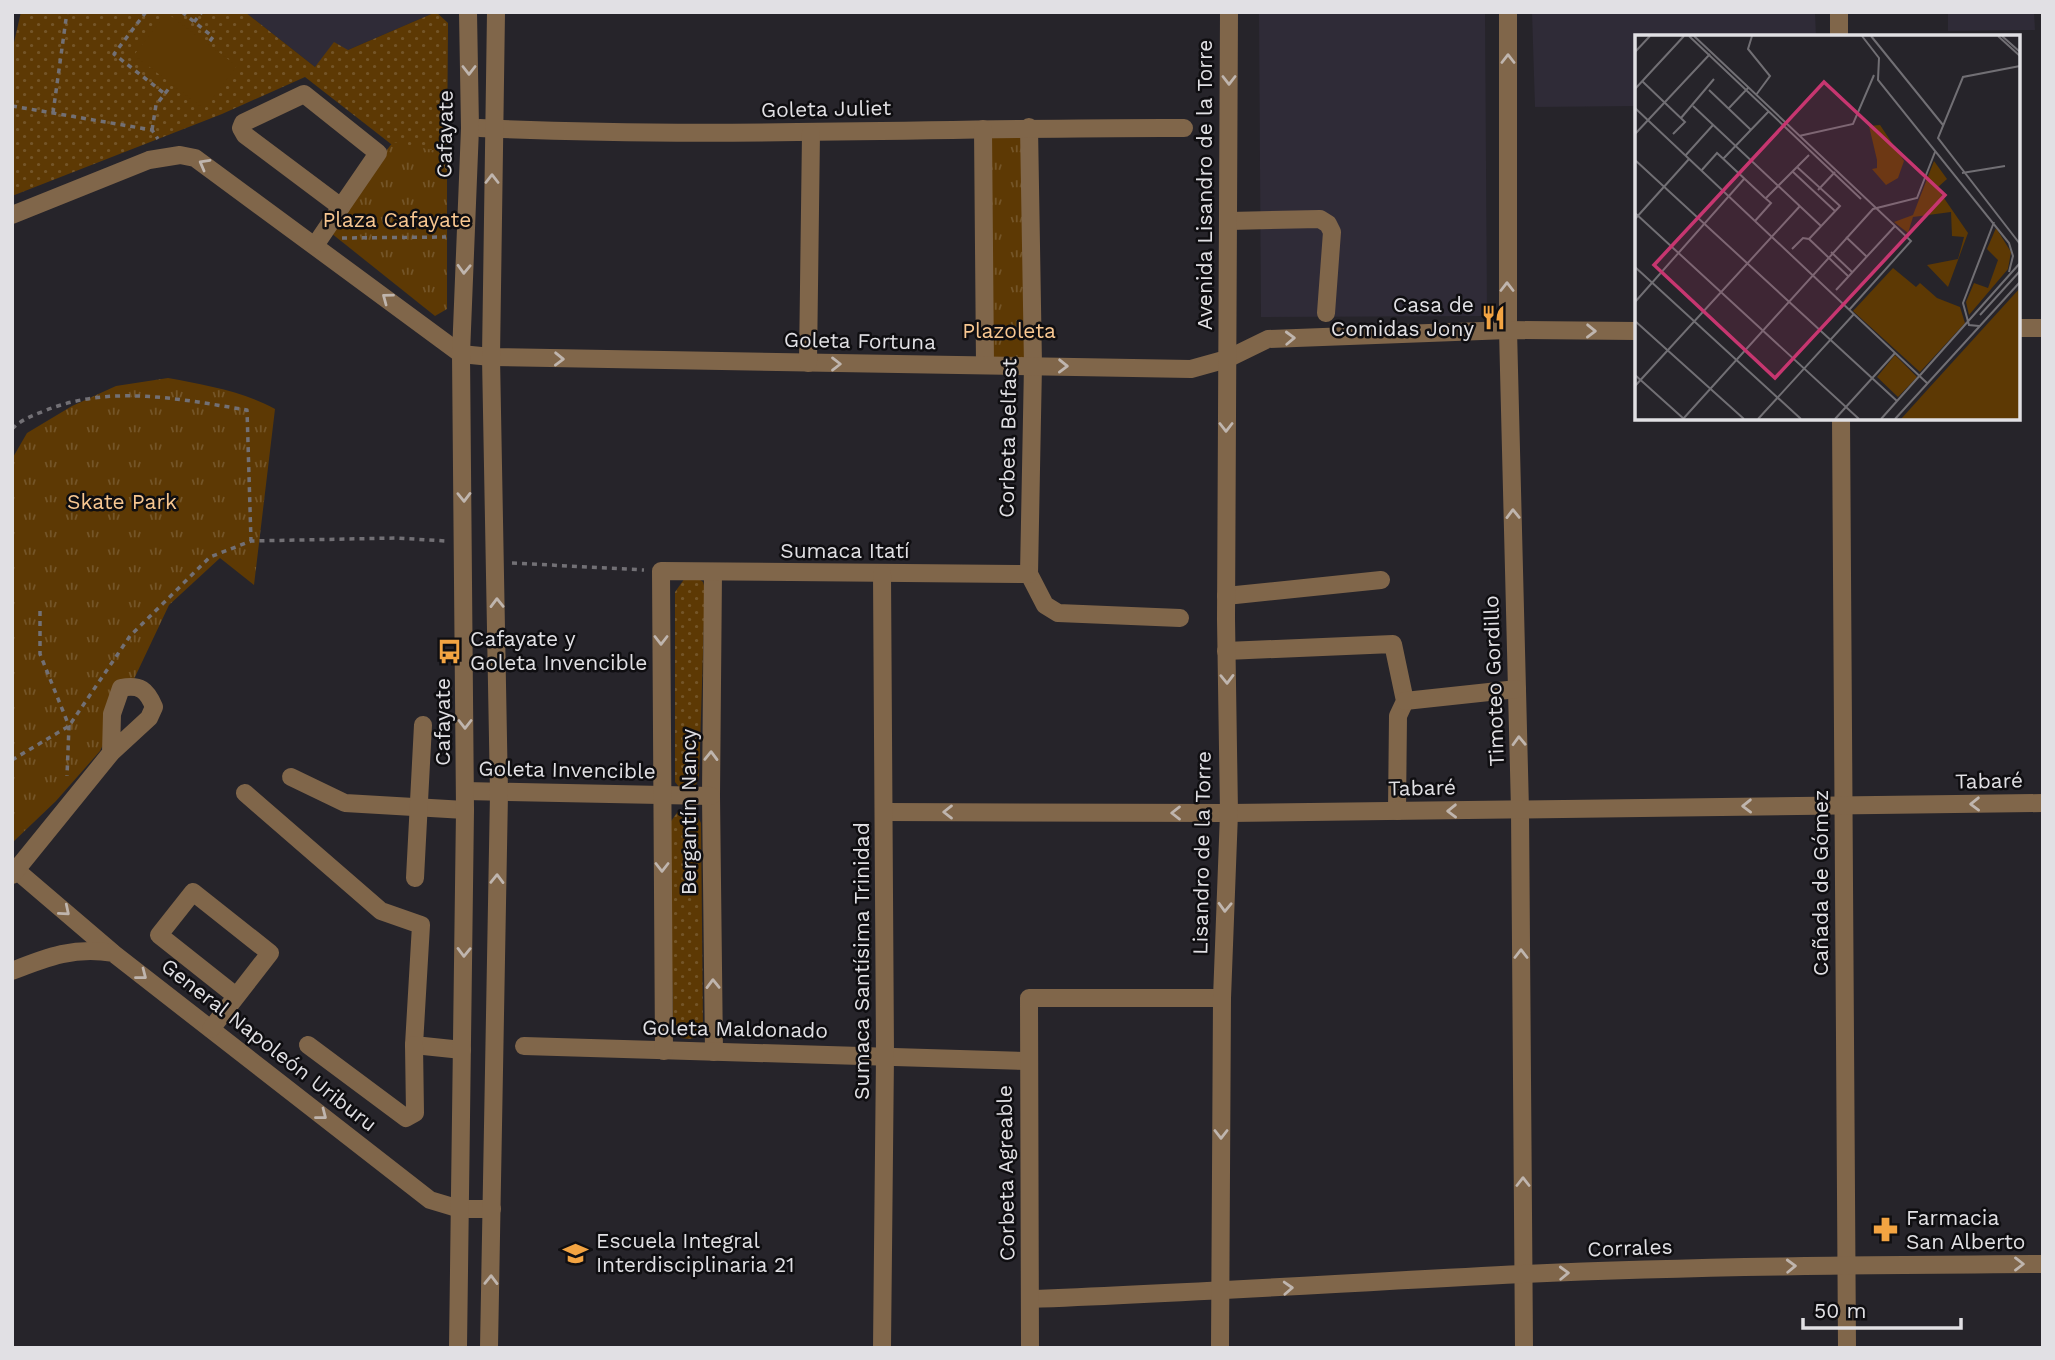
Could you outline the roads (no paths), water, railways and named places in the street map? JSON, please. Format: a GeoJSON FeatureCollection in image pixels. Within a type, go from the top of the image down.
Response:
{"type":"FeatureCollection","features":[{"type":"Feature","properties":{"kind":"street","name":"Cafayate"},"geometry":{"type":"LineString","coordinates":[[458,1348],[465,810],[465,542],[461,354],[470,128],[468,12]]}},
{"type":"Feature","properties":{"kind":"street"},"geometry":{"type":"LineString","coordinates":[[489,1348],[499,793],[491,357],[492,129],[496,12]]}},
{"type":"Feature","properties":{"kind":"street","name":"Avenida Lisandro de la Torre"},"geometry":{"type":"LineString","coordinates":[[1227,359],[1229,12]]}},
{"type":"Feature","properties":{"kind":"street","name":"Timoteo Gordillo"},"geometry":{"type":"LineString","coordinates":[[1508,12],[1507,330],[1520,810],[1524,1348]]}},
{"type":"Feature","properties":{"kind":"street"},"geometry":{"type":"LineString","coordinates":[[1839,12],[1839,35]]}},
{"type":"Feature","properties":{"kind":"street"},"geometry":{"type":"LineString","coordinates":[[321,249],[341,207],[378,153],[304,94],[243,123],[241,128],[245,135],[341,207]]}},
{"type":"Feature","properties":{"kind":"street","name":"Goleta Juliet"},"geometry":{"type":"LineString","coordinates":[[470,128],[811,133],[1030,127],[1184,128]]}},
{"type":"Feature","properties":{"kind":"street","name":"Corbeta Belfast"},"geometry":{"type":"LineString","coordinates":[[1028,575],[1033,365],[1030,127]]}},
{"type":"Feature","properties":{"kind":"street","name":"Corbeta Belfast"},"geometry":{"type":"LineString","coordinates":[[983,129],[985,365]]}},
{"type":"Feature","properties":{"kind":"street"},"geometry":{"type":"LineString","coordinates":[[808,363],[811,133]]}},
{"type":"Feature","properties":{"kind":"street"},"geometry":{"type":"LineString","coordinates":[[12,215],[149,160],[180,155],[208,164],[461,354]]}},
{"type":"Feature","properties":{"kind":"street"},"geometry":{"type":"LineString","coordinates":[[1229,221],[1320,219],[1328,224],[1332,232],[1326,313]]}},
{"type":"Feature","properties":{"kind":"street"},"geometry":{"type":"LineString","coordinates":[[2020,328],[2043,328]]}},
{"type":"Feature","properties":{"kind":"street","name":"Goleta Fortuna"},"geometry":{"type":"LineString","coordinates":[[461,354],[491,357],[1191,369],[1227,359],[1268,339],[1507,330],[1635,331]]}},
{"type":"Feature","properties":{"kind":"street","name":"Lisandro de la Torre"},"geometry":{"type":"LineString","coordinates":[[1220,1348],[1222,998],[1229,813],[1226,651],[1227,359]]}},
{"type":"Feature","properties":{"kind":"street","name":"Cañada de Gómez"},"geometry":{"type":"LineString","coordinates":[[1841,420],[1847,1348]]}},
{"type":"Feature","properties":{"kind":"street","name":"Sumaca Itatí"},"geometry":{"type":"LineString","coordinates":[[660,571],[1028,575]]}},
{"type":"Feature","properties":{"kind":"street","name":"Bergantín Nancy"},"geometry":{"type":"LineString","coordinates":[[660,571],[664,1051]]}},
{"type":"Feature","properties":{"kind":"street","name":"Bergantín Nancy"},"geometry":{"type":"LineString","coordinates":[[713,572],[711,796],[714,1052]]}},
{"type":"Feature","properties":{"kind":"street","name":"Sumaca Santísima Trinidad"},"geometry":{"type":"LineString","coordinates":[[882,574],[886,1055],[882,1348]]}},
{"type":"Feature","properties":{"kind":"street"},"geometry":{"type":"LineString","coordinates":[[1028,575],[1045,605],[1058,613],[1180,618]]}},
{"type":"Feature","properties":{"kind":"street"},"geometry":{"type":"LineString","coordinates":[[1226,596],[1381,580]]}},
{"type":"Feature","properties":{"kind":"street"},"geometry":{"type":"LineString","coordinates":[[1226,651],[1393,644],[1405,701],[1398,716],[1397,811]]}},
{"type":"Feature","properties":{"kind":"street"},"geometry":{"type":"LineString","coordinates":[[1405,701],[1517,690]]}},
{"type":"Feature","properties":{"kind":"street"},"geometry":{"type":"LineString","coordinates":[[415,878],[423,725]]}},
{"type":"Feature","properties":{"kind":"street"},"geometry":{"type":"LineString","coordinates":[[14,873],[111,753]]}},
{"type":"Feature","properties":{"kind":"street"},"geometry":{"type":"LineString","coordinates":[[291,777],[345,803],[465,810]]}},
{"type":"Feature","properties":{"kind":"street","name":"Goleta Invencible"},"geometry":{"type":"LineString","coordinates":[[465,791],[711,796]]}},
{"type":"Feature","properties":{"kind":"street"},"geometry":{"type":"LineString","coordinates":[[245,793],[381,911],[421,925],[414,1045],[415,1112],[406,1118],[308,1045]]}},
{"type":"Feature","properties":{"kind":"street","name":"Tabaré"},"geometry":{"type":"LineString","coordinates":[[885,812],[1229,813],[2043,803]]}},
{"type":"Feature","properties":{"kind":"street","name":"General Napoleón Uriburu"},"geometry":{"type":"LineString","coordinates":[[14,873],[430,1200],[460,1209],[492,1209]]}},
{"type":"Feature","properties":{"kind":"street"},"geometry":{"type":"LineString","coordinates":[[211,1029],[270,953],[193,892],[159,934],[236,996]]}},
{"type":"Feature","properties":{"kind":"street"},"geometry":{"type":"LineString","coordinates":[[12,971],[68,951],[90,948],[113,953]]}},
{"type":"Feature","properties":{"kind":"street","name":"Corbeta Agreable"},"geometry":{"type":"LineString","coordinates":[[1030,1348],[1029,998],[1222,998]]}},
{"type":"Feature","properties":{"kind":"street"},"geometry":{"type":"LineString","coordinates":[[414,1045],[462,1050]]}},
{"type":"Feature","properties":{"kind":"street","name":"Goleta Maldonado"},"geometry":{"type":"LineString","coordinates":[[524,1046],[1028,1061]]}},
{"type":"Feature","properties":{"kind":"street","name":"Corrales"},"geometry":{"type":"LineString","coordinates":[[1030,1299],[1220,1292],[1524,1274],[1846,1265],[2043,1264]]}},
{"type":"Feature","properties":{"kind":"place","name":"Casa de Comidas Jony"},"geometry":{"type":"Point","coordinates":[1494,317]}},
{"type":"Feature","properties":{"kind":"place","name":"Cafayate y Goleta Invencible"},"geometry":{"type":"Point","coordinates":[450,651]}},
{"type":"Feature","properties":{"kind":"place","name":"Farmacia San Alberto"},"geometry":{"type":"Point","coordinates":[1886,1230]}},
{"type":"Feature","properties":{"kind":"place","name":"Escuela Integral Interdisciplinaria 21"},"geometry":{"type":"Point","coordinates":[576,1253]}},
{"type":"Feature","properties":{"kind":"park label","name":"Plaza Cafayate"},"geometry":{"type":"Point","coordinates":[397,220]}},
{"type":"Feature","properties":{"kind":"park label","name":"Plazoleta"},"geometry":{"type":"Point","coordinates":[1009,331]}},
{"type":"Feature","properties":{"kind":"park label","name":"Skate Park"},"geometry":{"type":"Point","coordinates":[122,502]}}]}
